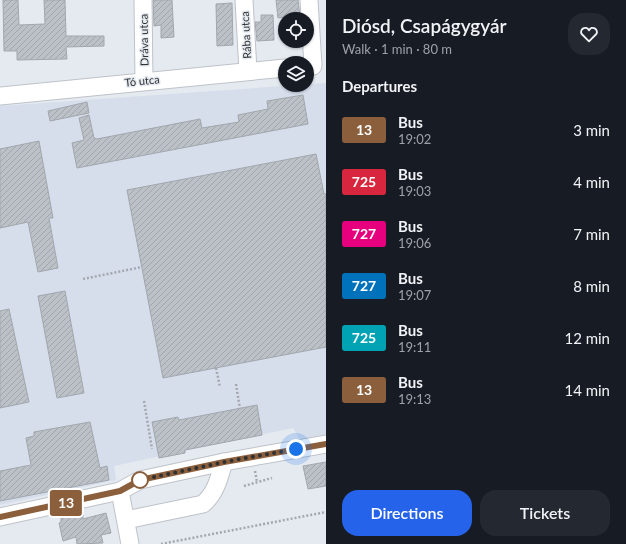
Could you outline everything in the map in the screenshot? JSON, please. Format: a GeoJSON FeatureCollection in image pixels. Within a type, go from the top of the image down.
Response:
{"type":"FeatureCollection","features":[{"type":"Feature","properties":{"kind":"street","name":"Dráva utca"},"geometry":{"type":"LineString","coordinates":[[143,0],[144,81]]}},
{"type":"Feature","properties":{"kind":"street","name":"Rába utca"},"geometry":{"type":"LineString","coordinates":[[244,0],[248,71]]}},
{"type":"Feature","properties":{"kind":"street"},"geometry":{"type":"LineString","coordinates":[[309,0],[315,66]]}},
{"type":"Feature","properties":{"kind":"street","name":"Tó utca"},"geometry":{"type":"LineString","coordinates":[[0,96],[278,69]]}},
{"type":"Feature","properties":{"kind":"street"},"geometry":{"type":"LineString","coordinates":[[0,517],[120,491],[140,480],[224,462],[326,444]]}},
{"type":"Feature","properties":{"kind":"street"},"geometry":{"type":"LineString","coordinates":[[126,520],[202,504],[211,497],[216,488],[224,462]]}},
{"type":"Feature","properties":{"kind":"street"},"geometry":{"type":"LineString","coordinates":[[120,491],[130,544]]}},
{"type":"Feature","properties":{"kind":"path"},"geometry":{"type":"LineString","coordinates":[[83,279],[142,267]]}},
{"type":"Feature","properties":{"kind":"path"},"geometry":{"type":"LineString","coordinates":[[216,368],[220,387]]}},
{"type":"Feature","properties":{"kind":"path"},"geometry":{"type":"LineString","coordinates":[[236,384],[240,409]]}},
{"type":"Feature","properties":{"kind":"path"},"geometry":{"type":"LineString","coordinates":[[144,400],[152,449]]}},
{"type":"Feature","properties":{"kind":"path"},"geometry":{"type":"LineString","coordinates":[[244,486],[272,478]]}},
{"type":"Feature","properties":{"kind":"path"},"geometry":{"type":"LineString","coordinates":[[161,544],[326,512]]}},
{"type":"Feature","properties":{"kind":"shaded area"},"geometry":{"type":"Polygon","coordinates":[[[326,83],[326,435],[300,440],[293,428],[114,466],[116,480],[0,505],[0,106],[278,86],[278,92],[314,92],[314,84],[326,83]]]}},
{"type":"Feature","properties":{"kind":"building"},"geometry":{"type":"Polygon","coordinates":[[[3,0],[18,0],[19,25],[45,24],[44,0],[65,0],[66,36],[104,36],[104,46],[66,47],[67,59],[17,60],[17,51],[4,51],[3,0]]]}},
{"type":"Feature","properties":{"kind":"building"},"geometry":{"type":"Polygon","coordinates":[[[153,0],[172,0],[174,37],[161,38],[161,25],[154,26],[153,0]]]}},
{"type":"Feature","properties":{"kind":"building"},"geometry":{"type":"Polygon","coordinates":[[[276,0],[298,0],[300,12],[278,12],[278,18],[276,0]]]}},
{"type":"Feature","properties":{"kind":"building"},"geometry":{"type":"Polygon","coordinates":[[[232,3],[233,45],[217,46],[216,4],[232,3]]]}},
{"type":"Feature","properties":{"kind":"building"},"geometry":{"type":"Polygon","coordinates":[[[261,15],[273,15],[274,40],[257,41],[255,22],[261,22],[261,15]]]}},
{"type":"Feature","properties":{"kind":"building"},"geometry":{"type":"Polygon","coordinates":[[[303,95],[308,124],[77,168],[72,143],[84,140],[79,118],[89,115],[94,138],[97,139],[200,119],[202,128],[239,122],[238,115],[268,109],[267,101],[303,95]]]}},
{"type":"Feature","properties":{"kind":"building"},"geometry":{"type":"Polygon","coordinates":[[[87,102],[89,113],[50,121],[48,111],[87,102]]]}},
{"type":"Feature","properties":{"kind":"building"},"geometry":{"type":"Polygon","coordinates":[[[39,141],[53,218],[49,218],[58,268],[38,272],[28,222],[0,228],[0,149],[39,141]]]}},
{"type":"Feature","properties":{"kind":"building"},"geometry":{"type":"Polygon","coordinates":[[[316,154],[324,194],[326,194],[326,347],[163,378],[127,190],[316,154]]]}},
{"type":"Feature","properties":{"kind":"building"},"geometry":{"type":"Polygon","coordinates":[[[65,291],[84,393],[57,398],[38,296],[65,291]]]}},
{"type":"Feature","properties":{"kind":"building"},"geometry":{"type":"Polygon","coordinates":[[[9,309],[29,402],[0,408],[0,311],[9,309]]]}},
{"type":"Feature","properties":{"kind":"building"},"geometry":{"type":"Polygon","coordinates":[[[257,405],[262,435],[185,450],[185,453],[159,458],[152,422],[178,417],[179,420],[257,405]]]}},
{"type":"Feature","properties":{"kind":"building"},"geometry":{"type":"Polygon","coordinates":[[[90,422],[100,468],[107,466],[109,480],[0,501],[0,471],[31,465],[26,438],[34,436],[34,432],[90,422]]]}},
{"type":"Feature","properties":{"kind":"building"},"geometry":{"type":"Polygon","coordinates":[[[326,462],[326,486],[308,489],[303,466],[326,462]]]}},
{"type":"Feature","properties":{"kind":"building"},"geometry":{"type":"Polygon","coordinates":[[[83,512],[83,519],[106,513],[111,533],[101,535],[103,543],[77,544],[76,537],[63,541],[59,523],[61,522],[61,518],[83,512]]]}},
{"type":"Feature","properties":{"kind":"bus line","name":"13"},"geometry":{"type":"LineString","coordinates":[[0,517],[120,491],[140,480],[224,462],[326,444]]}},
{"type":"Feature","properties":{"kind":"route"},"geometry":{"type":"LineString","coordinates":[[140,480],[224,462],[296,449]]}}]}
